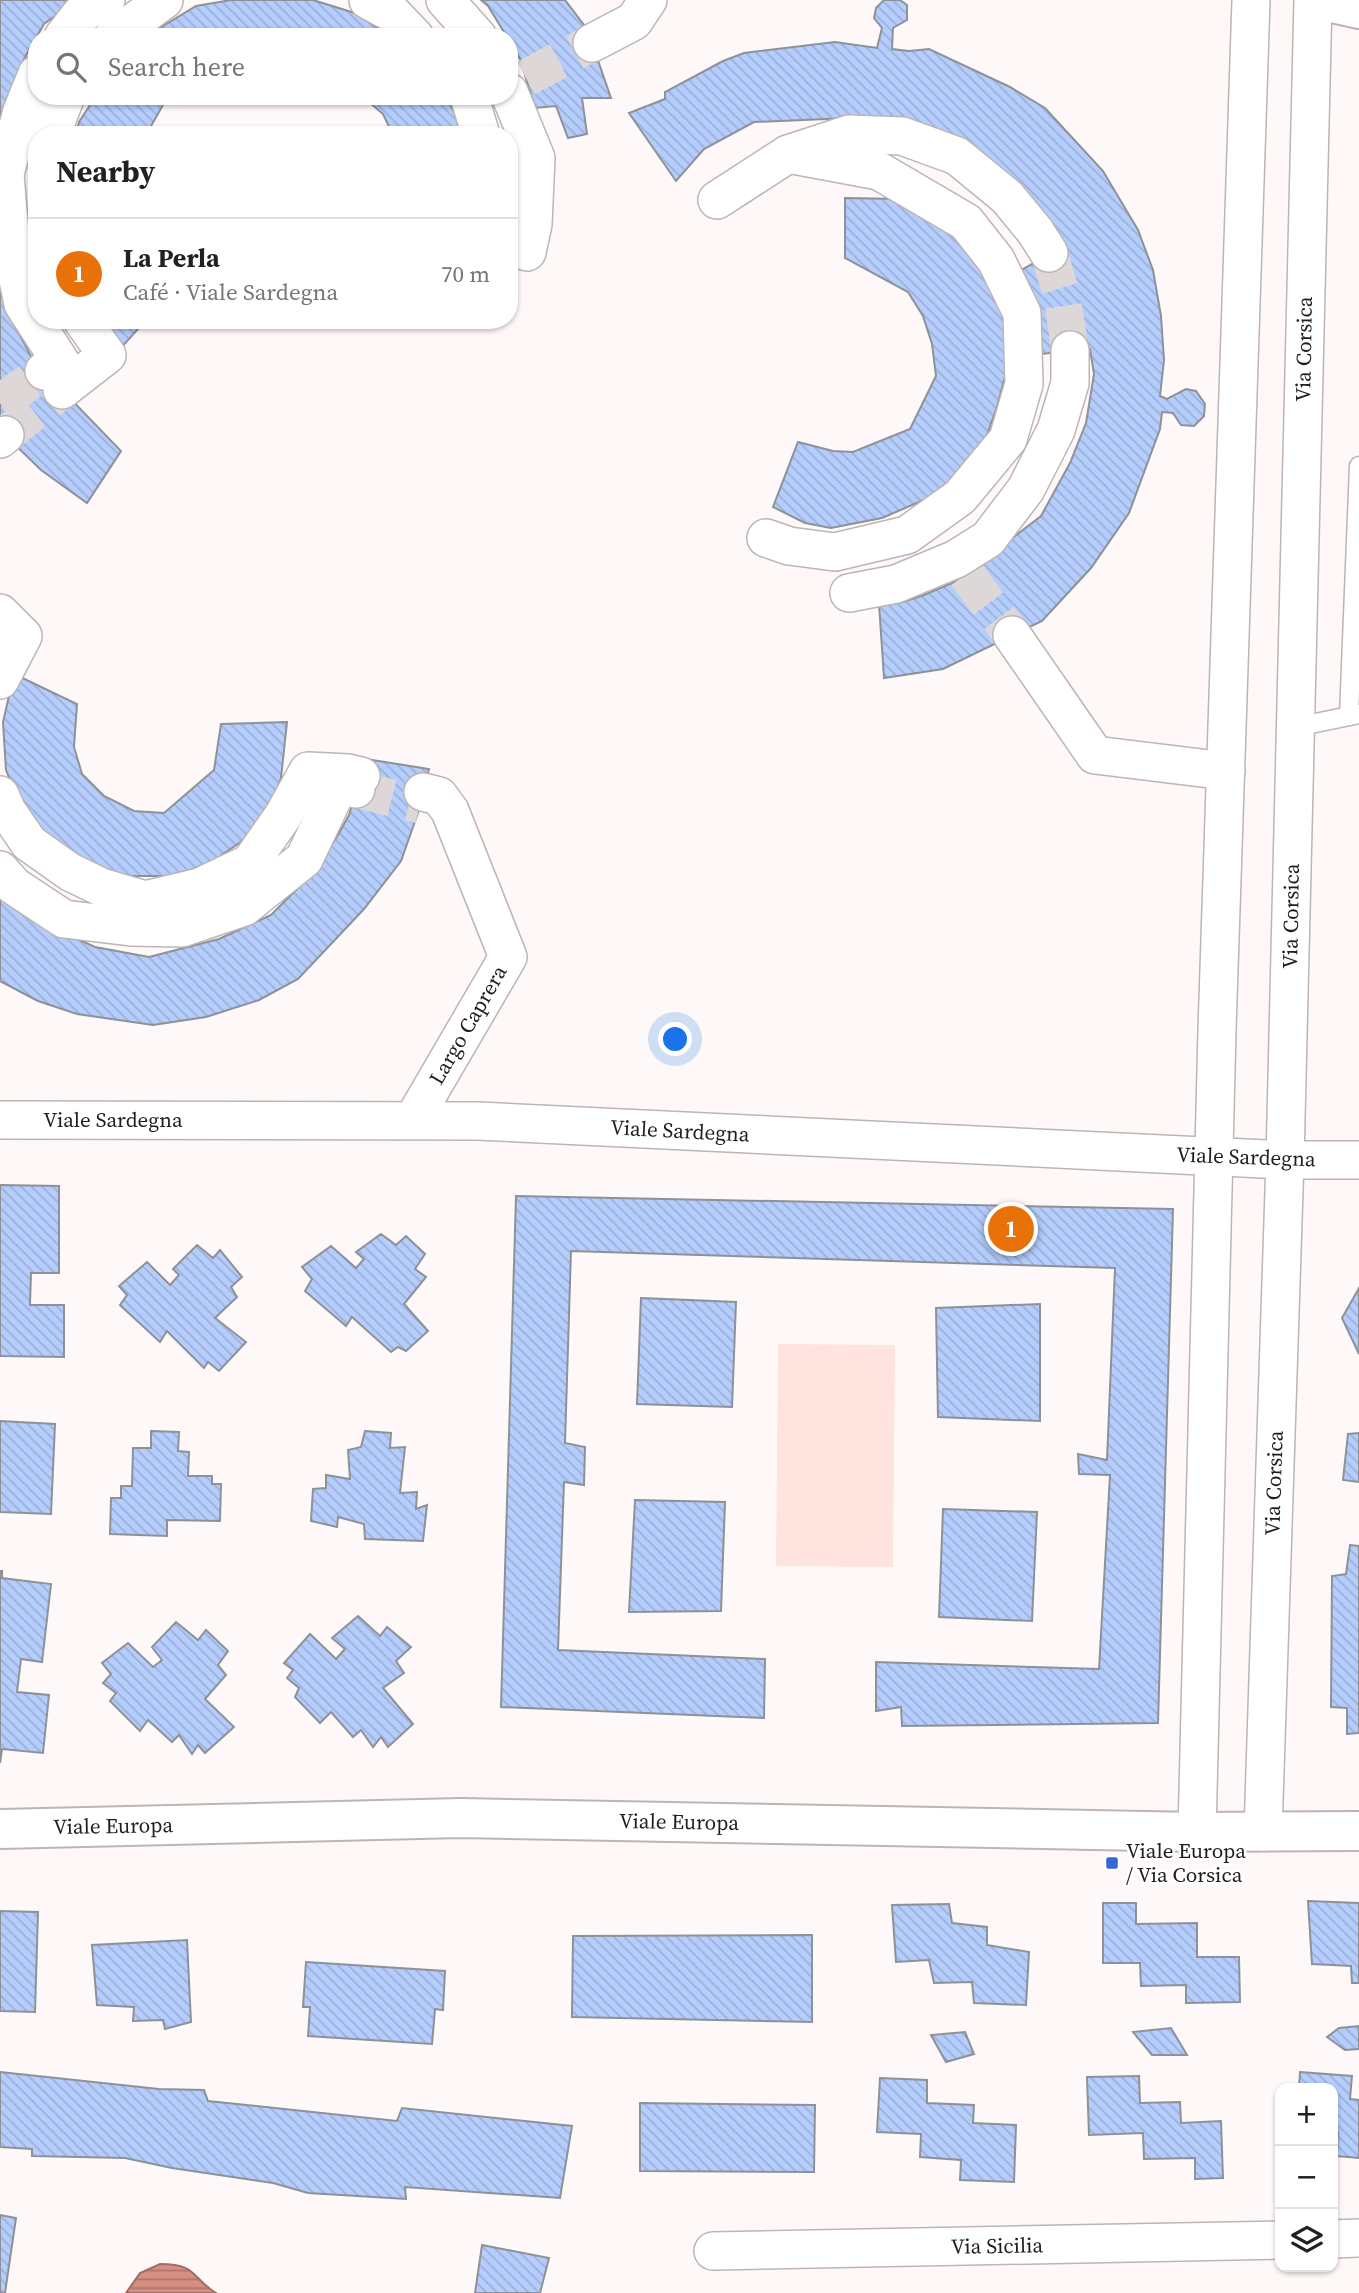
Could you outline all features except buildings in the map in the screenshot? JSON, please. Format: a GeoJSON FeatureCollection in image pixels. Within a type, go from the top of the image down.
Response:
{"type":"FeatureCollection","features":[{"type":"Feature","properties":{"kind":"street"},"geometry":{"type":"LineString","coordinates":[[71,28],[80,15],[106,0]]}},
{"type":"Feature","properties":{"kind":"street"},"geometry":{"type":"LineString","coordinates":[[125,28],[164,0]]}},
{"type":"Feature","properties":{"kind":"street"},"geometry":{"type":"LineString","coordinates":[[368,0],[392,13],[406,28]]}},
{"type":"Feature","properties":{"kind":"street"},"geometry":{"type":"LineString","coordinates":[[444,0],[470,28]]}},
{"type":"Feature","properties":{"kind":"street"},"geometry":{"type":"LineString","coordinates":[[592,43],[634,21],[648,0]]}},
{"type":"Feature","properties":{"kind":"street"},"geometry":{"type":"LineString","coordinates":[[1197,1832],[1214,1157],[1251,0]]}},
{"type":"Feature","properties":{"kind":"street","name":"Via Corsica"},"geometry":{"type":"LineString","coordinates":[[1263,1832],[1285,1160],[1313,0]]}},
{"type":"Feature","properties":{"kind":"street"},"geometry":{"type":"LineString","coordinates":[[1319,0],[1359,9]]}},
{"type":"Feature","properties":{"kind":"street"},"geometry":{"type":"LineString","coordinates":[[28,96],[5,174],[11,245],[23,304],[28,312]]}},
{"type":"Feature","properties":{"kind":"street"},"geometry":{"type":"LineString","coordinates":[[518,96],[536,158],[530,253]]}},
{"type":"Feature","properties":{"kind":"street"},"geometry":{"type":"LineString","coordinates":[[54,126],[63,105]]}},
{"type":"Feature","properties":{"kind":"street"},"geometry":{"type":"LineString","coordinates":[[717,200],[788,154],[849,134],[902,136],[957,156],[1007,197],[1049,253]]}},
{"type":"Feature","properties":{"kind":"street"},"geometry":{"type":"LineString","coordinates":[[766,538],[789,546],[835,552],[907,536],[960,497],[1008,439],[1024,384],[1022,313],[996,260],[966,222],[879,172],[788,154]]}},
{"type":"Feature","properties":{"kind":"street"},"geometry":{"type":"LineString","coordinates":[[39,329],[60,361],[53,380],[107,355],[88,329]]}},
{"type":"Feature","properties":{"kind":"street"},"geometry":{"type":"LineString","coordinates":[[849,593],[961,567],[988,540],[1026,489],[1056,430],[1070,383],[1070,350]]}},
{"type":"Feature","properties":{"kind":"street"},"geometry":{"type":"LineString","coordinates":[[931,518],[961,567]]}},
{"type":"Feature","properties":{"kind":"street"},"geometry":{"type":"LineString","coordinates":[[0,613],[23,636],[0,680]]}},
{"type":"Feature","properties":{"kind":"street"},"geometry":{"type":"LineString","coordinates":[[1012,635],[1096,755],[1226,771]]}},
{"type":"Feature","properties":{"kind":"street"},"geometry":{"type":"LineString","coordinates":[[0,795],[7,811],[29,843],[80,877],[101,887],[145,900],[200,887],[250,863],[283,816],[308,771],[348,773],[358,782],[345,785],[335,794],[304,859],[244,907],[182,928],[131,927],[64,919],[14,886],[0,870]]}},
{"type":"Feature","properties":{"kind":"street","name":"Largo Caprera"},"geometry":{"type":"LineString","coordinates":[[413,1121],[508,957],[431,803]]}},
{"type":"Feature","properties":{"kind":"street","name":"Viale Sardegna"},"geometry":{"type":"LineString","coordinates":[[0,1120],[478,1121],[1214,1157],[1359,1160]]}},
{"type":"Feature","properties":{"kind":"street","name":"Viale Europa"},"geometry":{"type":"LineString","coordinates":[[0,1829],[461,1818],[1197,1832],[1359,1830]]}},
{"type":"Feature","properties":{"kind":"street"},"geometry":{"type":"LineString","coordinates":[[1338,2239],[1359,2238]]}},
{"type":"Feature","properties":{"kind":"street","name":"Via Sicilia"},"geometry":{"type":"LineString","coordinates":[[713,2251],[1275,2240]]}},
{"type":"Feature","properties":{"kind":"lane"},"geometry":{"type":"LineString","coordinates":[[1296,727],[1354,715],[1359,466]]}},
{"type":"Feature","properties":{"kind":"shaded area"},"geometry":{"type":"Polygon","coordinates":[[[778,1344],[895,1345],[893,1567],[776,1566],[778,1344]]]}},
{"type":"Feature","properties":{"kind":"shaded area"},"geometry":{"type":"Polygon","coordinates":[[[160,2264],[188,2269],[216,2293],[126,2293],[140,2273],[160,2264]]]}},
{"type":"Feature","properties":{"kind":"tunnel"},"geometry":{"type":"LineString","coordinates":[[526,78],[592,43]]}},
{"type":"Feature","properties":{"kind":"tunnel"},"geometry":{"type":"LineString","coordinates":[[1049,253],[1062,296],[1070,350]]}},
{"type":"Feature","properties":{"kind":"tunnel"},"geometry":{"type":"LineString","coordinates":[[0,403],[44,371]]}},
{"type":"Feature","properties":{"kind":"tunnel"},"geometry":{"type":"LineString","coordinates":[[5,435],[62,390]]}},
{"type":"Feature","properties":{"kind":"tunnel"},"geometry":{"type":"LineString","coordinates":[[966,574],[1012,635]]}},
{"type":"Feature","properties":{"kind":"tunnel"},"geometry":{"type":"LineString","coordinates":[[356,789],[420,805]]}},
{"type":"Feature","properties":{"kind":"place","name":"La Perla"},"geometry":{"type":"Point","coordinates":[1011,1229]}},
{"type":"Feature","properties":{"kind":"place","name":"Viale Europa / Via Corsica"},"geometry":{"type":"Point","coordinates":[1112,1863]}}]}
